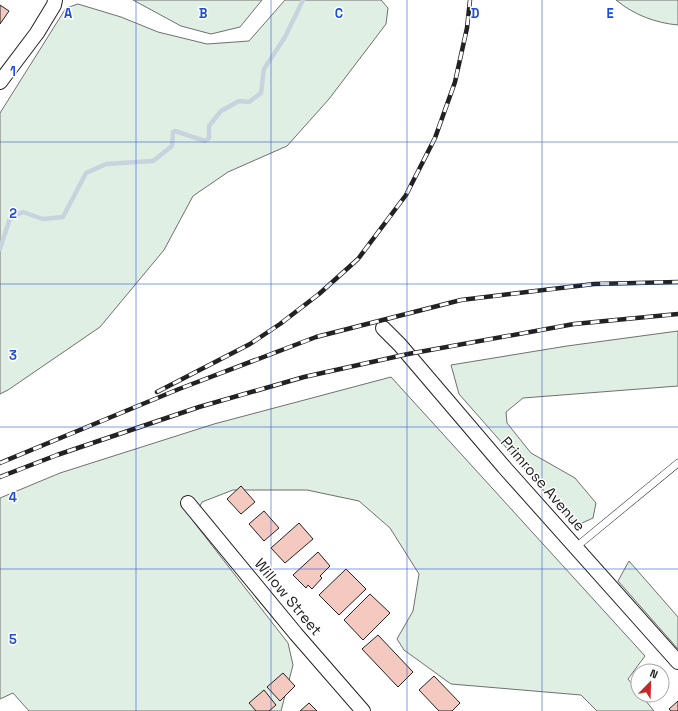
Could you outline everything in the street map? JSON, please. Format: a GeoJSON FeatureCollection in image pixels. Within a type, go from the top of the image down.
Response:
{"type":"FeatureCollection","features":[{"type":"Feature","properties":{"kind":"street"},"geometry":{"type":"LineString","coordinates":[[0,82],[38,33],[54,5],[55,0]]}},
{"type":"Feature","properties":{"kind":"street","name":"Primrose Avenue"},"geometry":{"type":"LineString","coordinates":[[383,328],[400,345],[678,662]]}},
{"type":"Feature","properties":{"kind":"street","name":"Willow Street"},"geometry":{"type":"LineString","coordinates":[[188,503],[296,634],[363,711]]}},
{"type":"Feature","properties":{"kind":"lane"},"geometry":{"type":"LineString","coordinates":[[576,547],[678,463]]}},
{"type":"Feature","properties":{"kind":"green space"},"geometry":{"type":"Polygon","coordinates":[[[133,0],[262,0],[240,27],[211,34],[181,26],[133,0]]]}},
{"type":"Feature","properties":{"kind":"green space"},"geometry":{"type":"Polygon","coordinates":[[[285,0],[381,0],[388,8],[386,24],[329,99],[287,146],[228,172],[193,196],[164,250],[100,327],[0,394],[0,113],[66,8],[78,4],[121,17],[158,32],[207,44],[249,41],[285,0]]]}},
{"type":"Feature","properties":{"kind":"green space"},"geometry":{"type":"Polygon","coordinates":[[[616,0],[678,0],[678,25],[653,20],[638,14],[616,0]]]}},
{"type":"Feature","properties":{"kind":"green space"},"geometry":{"type":"Polygon","coordinates":[[[678,331],[678,386],[523,398],[506,412],[507,423],[531,453],[575,478],[596,503],[593,518],[580,524],[569,519],[459,394],[451,365],[567,346],[678,331]]]}},
{"type":"Feature","properties":{"kind":"green space"},"geometry":{"type":"Polygon","coordinates":[[[391,377],[645,656],[640,663],[630,663],[630,676],[628,679],[630,681],[630,703],[648,703],[654,711],[597,711],[581,695],[451,684],[404,650],[397,639],[413,611],[419,574],[390,528],[359,501],[307,490],[233,490],[202,502],[193,521],[288,643],[293,665],[281,711],[29,711],[13,693],[0,699],[0,498],[60,473],[214,424],[391,377]]]}},
{"type":"Feature","properties":{"kind":"green space"},"geometry":{"type":"Polygon","coordinates":[[[629,561],[678,617],[678,649],[618,581],[629,561]]]}},
{"type":"Feature","properties":{"kind":"building"},"geometry":{"type":"Polygon","coordinates":[[[0,5],[9,11],[0,24],[0,5]]]}},
{"type":"Feature","properties":{"kind":"building"},"geometry":{"type":"Polygon","coordinates":[[[241,486],[255,502],[241,514],[227,499],[241,486]]]}},
{"type":"Feature","properties":{"kind":"building"},"geometry":{"type":"Polygon","coordinates":[[[264,511],[279,528],[264,541],[249,524],[264,511]]]}},
{"type":"Feature","properties":{"kind":"building"},"geometry":{"type":"Polygon","coordinates":[[[299,523],[313,539],[285,563],[271,548],[299,523]]]}},
{"type":"Feature","properties":{"kind":"building"},"geometry":{"type":"Polygon","coordinates":[[[318,552],[330,566],[320,576],[322,578],[312,589],[308,585],[306,588],[293,575],[318,552]]]}},
{"type":"Feature","properties":{"kind":"building"},"geometry":{"type":"Polygon","coordinates":[[[346,569],[366,589],[339,615],[319,595],[346,569]]]}},
{"type":"Feature","properties":{"kind":"building"},"geometry":{"type":"Polygon","coordinates":[[[370,594],[390,613],[363,640],[344,620],[370,594]]]}},
{"type":"Feature","properties":{"kind":"building"},"geometry":{"type":"Polygon","coordinates":[[[378,635],[413,672],[398,687],[362,649],[378,635]]]}},
{"type":"Feature","properties":{"kind":"building"},"geometry":{"type":"Polygon","coordinates":[[[283,673],[295,686],[280,701],[267,687],[283,673]]]}},
{"type":"Feature","properties":{"kind":"building"},"geometry":{"type":"Polygon","coordinates":[[[434,676],[460,703],[452,711],[439,711],[419,690],[434,676]]]}},
{"type":"Feature","properties":{"kind":"building"},"geometry":{"type":"Polygon","coordinates":[[[264,690],[276,705],[269,711],[256,711],[249,703],[264,690]]]}},
{"type":"Feature","properties":{"kind":"building"},"geometry":{"type":"Polygon","coordinates":[[[678,701],[678,711],[671,711],[669,709],[678,701]]]}},
{"type":"Feature","properties":{"kind":"building"},"geometry":{"type":"Polygon","coordinates":[[[309,703],[317,711],[300,711],[309,703]]]}},
{"type":"Feature","properties":{"kind":"waterway"},"geometry":{"type":"LineString","coordinates":[[0,249],[10,218],[23,212],[43,219],[63,217],[86,173],[106,164],[153,161],[172,146],[173,132],[175,131],[205,141],[209,138],[209,126],[221,111],[239,101],[249,102],[261,93],[264,69],[285,37],[303,0]]}},
{"type":"Feature","properties":{"kind":"railway"},"geometry":{"type":"LineString","coordinates":[[157,392],[250,344],[280,324],[319,294],[358,259],[406,195],[435,138],[455,82],[467,28],[470,0]]}},
{"type":"Feature","properties":{"kind":"railway"},"geometry":{"type":"LineString","coordinates":[[0,463],[179,389],[316,337],[461,300],[594,284],[678,282]]}},
{"type":"Feature","properties":{"kind":"railway"},"geometry":{"type":"LineString","coordinates":[[0,477],[57,455],[199,407],[304,377],[408,354],[574,324],[678,314]]}}]}
